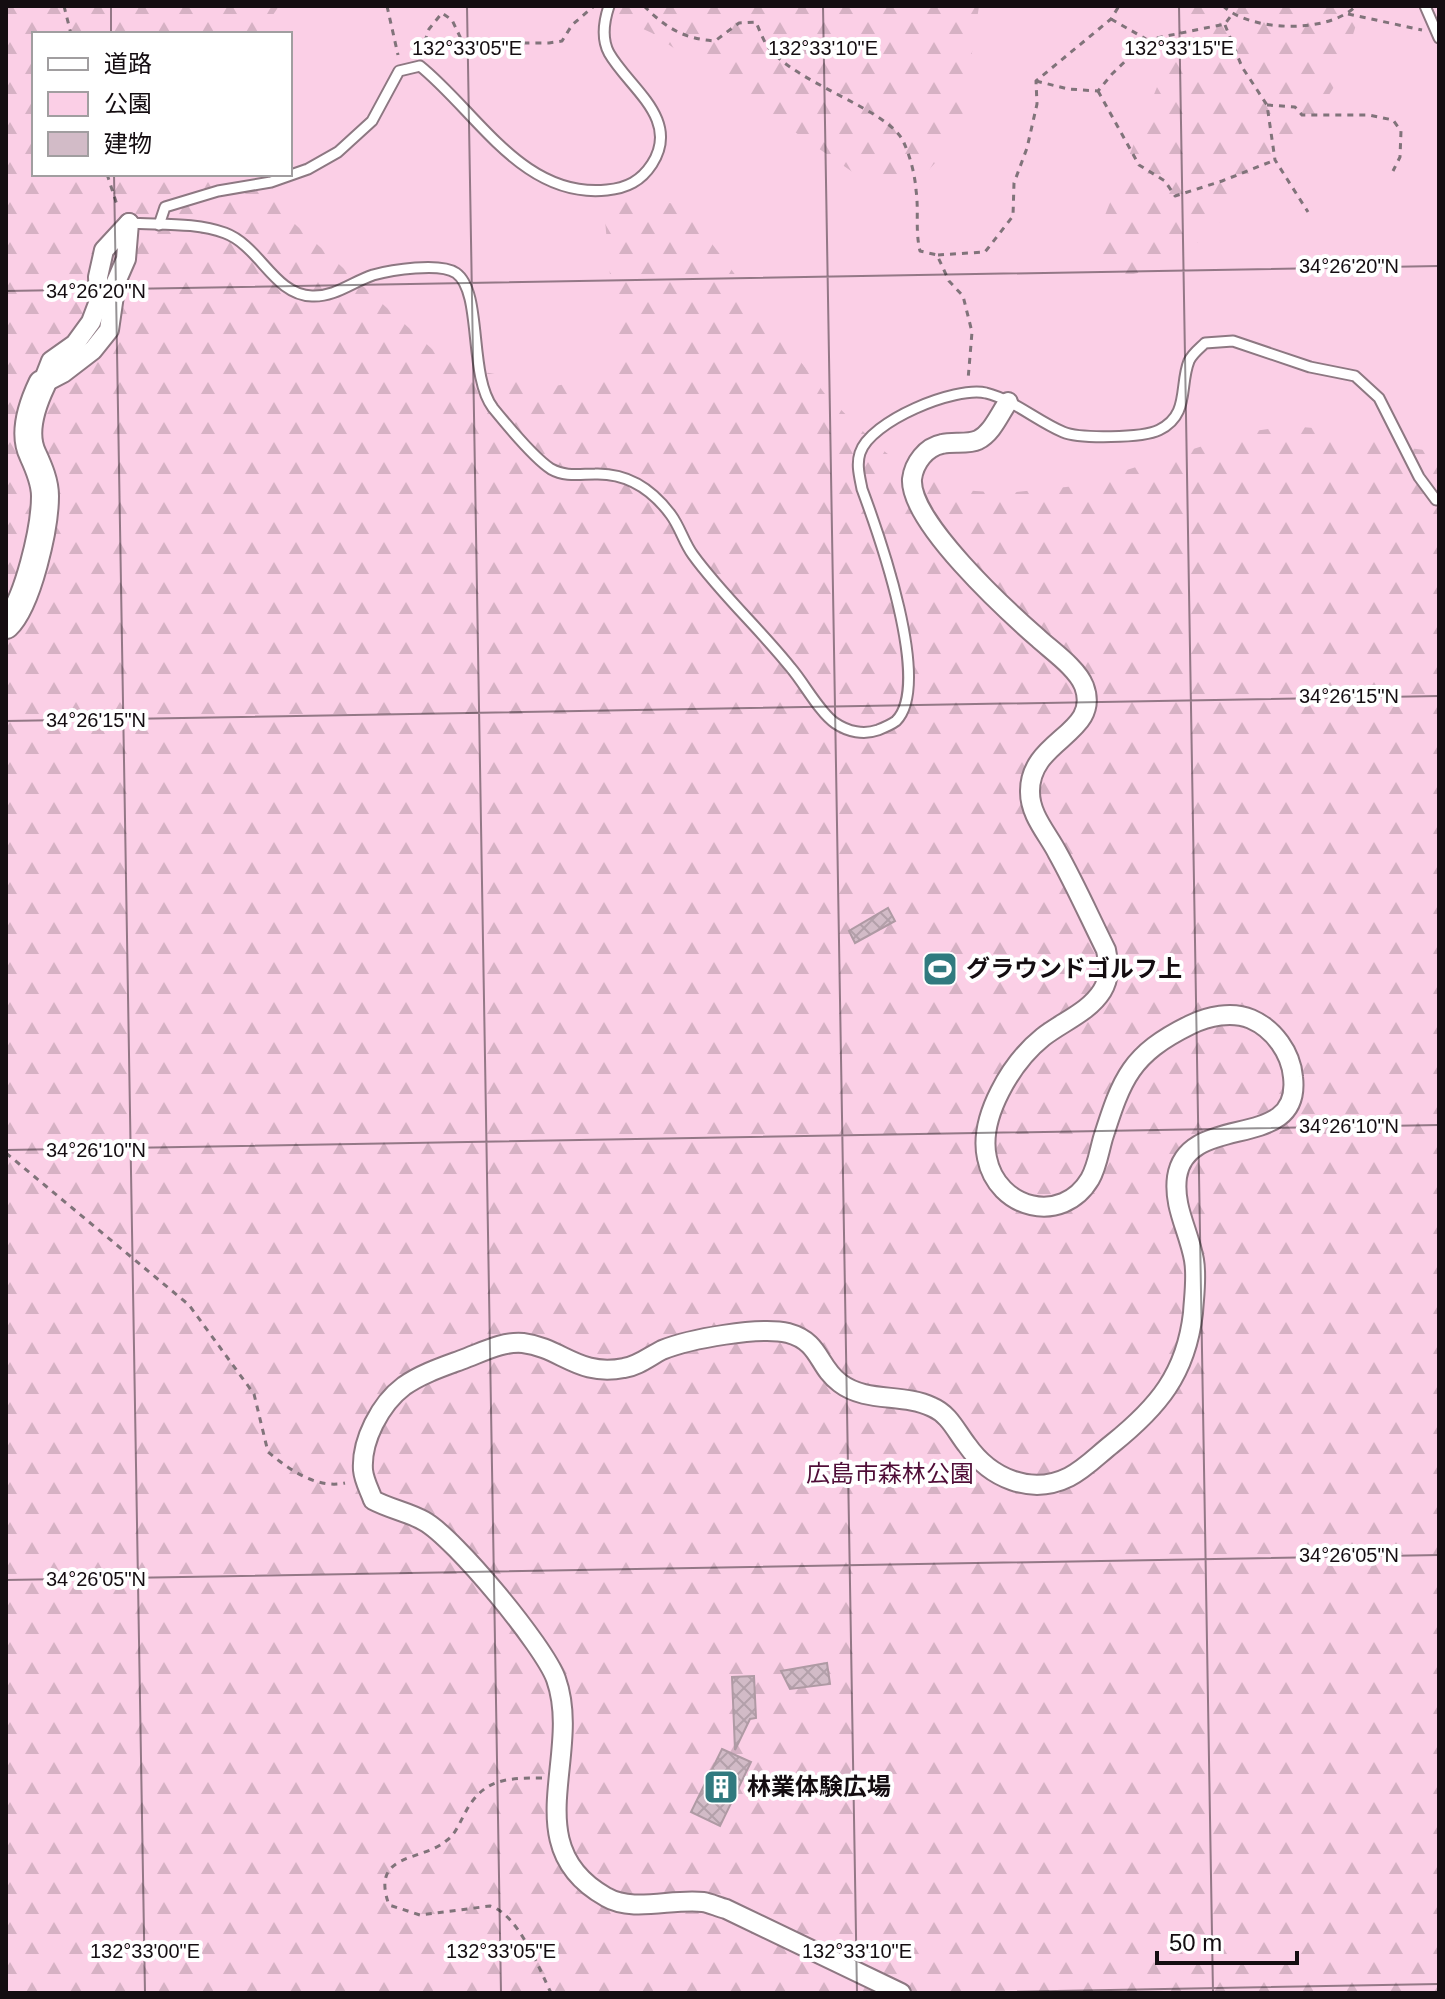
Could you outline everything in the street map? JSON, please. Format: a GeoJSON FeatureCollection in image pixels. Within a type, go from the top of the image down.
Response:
{"type":"FeatureCollection","features":[{"type":"Feature","properties":{"kind":"street"},"geometry":{"type":"LineString","coordinates":[[6,625],[30,580],[42,524],[45,494],[36,460],[31,453],[29,423],[32,405],[51,361],[75,344],[91,322],[99,301],[98,277],[104,250],[129,223]]}},
{"type":"Feature","properties":{"kind":"street"},"geometry":{"type":"LineString","coordinates":[[901,1993],[726,1909],[702,1902],[626,1903],[608,1899],[585,1883],[567,1863],[558,1839],[560,1698],[556,1678],[543,1655],[500,1598],[440,1531],[423,1520],[373,1500],[363,1467],[370,1433],[390,1398],[407,1384],[433,1370],[497,1346],[519,1342],[542,1348],[592,1370],[628,1368],[667,1348],[724,1336],[766,1330],[791,1334],[818,1351],[832,1376],[843,1386],[859,1394],[916,1401],[936,1408],[950,1419],[979,1461],[995,1474],[1025,1484],[1049,1484],[1072,1476],[1136,1425],[1167,1391],[1188,1345],[1194,1300],[1194,1258],[1177,1203],[1176,1182],[1180,1163],[1194,1148],[1213,1136],[1260,1128],[1274,1122],[1293,1092],[1294,1078],[1288,1054],[1263,1026],[1237,1015],[1199,1020],[1164,1038],[1136,1062],[1117,1095],[1093,1173],[1076,1196],[1060,1206],[1039,1207],[1016,1200],[1000,1188],[992,1174],[987,1158],[986,1131],[1007,1082],[1031,1048],[1093,1003],[1103,990],[1109,966],[1106,950],[1058,853],[1032,809],[1030,795],[1031,778],[1039,762],[1050,746],[1080,722],[1085,713],[1085,688],[1081,679],[977,582],[914,496],[914,469],[921,456],[943,443],[976,441],[989,432],[1008,402]]}},
{"type":"Feature","properties":{"kind":"lane"},"geometry":{"type":"LineString","coordinates":[[292,175],[338,152],[372,121],[399,71],[420,66],[439,81],[514,157],[538,176],[571,189],[624,188],[643,177],[660,150],[661,135],[650,105],[609,53],[603,24],[609,6]]}},
{"type":"Feature","properties":{"kind":"lane"},"geometry":{"type":"LineString","coordinates":[[1425,6],[1438,35]]}},
{"type":"Feature","properties":{"kind":"lane"},"geometry":{"type":"LineString","coordinates":[[159,225],[165,207],[218,191],[288,176]]}},
{"type":"Feature","properties":{"kind":"lane"},"geometry":{"type":"LineString","coordinates":[[129,223],[192,226],[225,233],[246,244],[287,289],[311,296],[336,293],[372,276],[412,269],[443,267],[457,273],[467,288],[481,386],[490,404],[513,432],[551,469],[572,475],[625,476],[645,487],[671,515],[693,555],[790,666],[833,722],[852,732],[875,731],[897,720],[906,699],[908,668],[902,618],[862,489],[858,469],[860,453],[876,430],[941,397],[967,392],[986,393],[1065,434],[1138,437],[1160,430],[1175,418],[1185,394],[1190,358],[1205,343],[1233,341],[1310,367],[1355,376],[1379,398],[1419,477],[1439,500]]}},
{"type":"Feature","properties":{"kind":"path"},"geometry":{"type":"LineString","coordinates":[[64,6],[70,32]]}},
{"type":"Feature","properties":{"kind":"path"},"geometry":{"type":"LineString","coordinates":[[387,6],[396,39],[399,71]]}},
{"type":"Feature","properties":{"kind":"path"},"geometry":{"type":"LineString","coordinates":[[420,66],[421,49],[429,29],[442,13],[452,20],[463,43],[549,43],[562,41],[572,25],[594,6]]}},
{"type":"Feature","properties":{"kind":"path"},"geometry":{"type":"LineString","coordinates":[[644,6],[692,40],[715,41],[739,23],[756,22],[767,45],[785,62],[822,87],[887,123],[904,139],[916,190],[916,234],[920,251],[937,255],[985,252],[1013,216],[1014,183],[1027,148],[1037,104],[1036,81]]}},
{"type":"Feature","properties":{"kind":"path"},"geometry":{"type":"LineString","coordinates":[[1036,81],[1111,19],[1119,6]]}},
{"type":"Feature","properties":{"kind":"path"},"geometry":{"type":"LineString","coordinates":[[1223,6],[1247,21],[1281,27],[1323,22],[1348,14],[1356,6]]}},
{"type":"Feature","properties":{"kind":"path"},"geometry":{"type":"LineString","coordinates":[[1036,81],[1068,89],[1098,91],[1147,40],[1225,24],[1233,13]]}},
{"type":"Feature","properties":{"kind":"path"},"geometry":{"type":"LineString","coordinates":[[1348,14],[1438,35]]}},
{"type":"Feature","properties":{"kind":"path"},"geometry":{"type":"LineString","coordinates":[[1111,19],[1147,40]]}},
{"type":"Feature","properties":{"kind":"path"},"geometry":{"type":"LineString","coordinates":[[1225,24],[1242,67],[1267,105],[1275,160],[1308,212]]}},
{"type":"Feature","properties":{"kind":"path"},"geometry":{"type":"LineString","coordinates":[[1098,91],[1139,165],[1165,181],[1175,196],[1275,160]]}},
{"type":"Feature","properties":{"kind":"path"},"geometry":{"type":"LineString","coordinates":[[1267,105],[1295,107],[1302,115],[1369,115],[1393,120],[1401,131],[1400,157],[1393,171]]}},
{"type":"Feature","properties":{"kind":"path"},"geometry":{"type":"LineString","coordinates":[[108,176],[115,204],[129,223]]}},
{"type":"Feature","properties":{"kind":"path"},"geometry":{"type":"LineString","coordinates":[[937,255],[949,281],[963,296],[972,332],[967,392]]}},
{"type":"Feature","properties":{"kind":"path"},"geometry":{"type":"LineString","coordinates":[[6,1153],[189,1305],[254,1394],[268,1452],[311,1481],[323,1485],[365,1478]]}},
{"type":"Feature","properties":{"kind":"path"},"geometry":{"type":"LineString","coordinates":[[551,1993],[528,1946],[509,1917],[498,1908],[490,1906],[420,1915],[409,1913],[389,1905],[385,1881],[391,1869],[404,1858],[431,1850],[447,1841],[457,1830],[474,1796],[489,1784],[521,1778],[559,1778]]}},
{"type":"Feature","properties":{"kind":"green space","name":"広島市森林公園"},"geometry":{"type":"Polygon","coordinates":[[[6,6],[1439,6],[1439,1993],[38,223],[6,6]]]}},
{"type":"Feature","properties":{"kind":"green space","name":"広島市森林公園"},"geometry":{"type":"Polygon","coordinates":[[[6,6],[279,6],[261,32],[32,32],[32,176],[264,176],[286,216],[432,349],[479,371],[555,386],[619,374],[603,198],[682,204],[825,394],[879,447],[913,474],[960,490],[1007,493],[1076,486],[1247,432],[1289,426],[1326,429],[1387,445],[1439,452],[1439,1993],[6,1993],[6,6]]]}},
{"type":"Feature","properties":{"kind":"green space"},"geometry":{"type":"Polygon","coordinates":[[[592,6],[979,6],[963,113],[946,151],[924,175],[901,181],[854,173],[652,33],[592,6]]]}},
{"type":"Feature","properties":{"kind":"green space"},"geometry":{"type":"Polygon","coordinates":[[[1190,6],[1362,6],[1339,79],[1291,155],[1197,243],[1138,273],[1110,279],[1095,271],[1094,242],[1190,6]]]}},
{"type":"Feature","properties":{"kind":"building"},"geometry":{"type":"Polygon","coordinates":[[[888,908],[895,921],[855,943],[849,931],[888,908]]]}},
{"type":"Feature","properties":{"kind":"building"},"geometry":{"type":"Polygon","coordinates":[[[827,1663],[830,1684],[790,1689],[781,1671],[827,1663]]]}},
{"type":"Feature","properties":{"kind":"building"},"geometry":{"type":"Polygon","coordinates":[[[754,1676],[756,1718],[750,1719],[735,1750],[732,1677],[754,1676]]]}},
{"type":"Feature","properties":{"kind":"building","name":"林業体験広場"},"geometry":{"type":"Polygon","coordinates":[[[722,1749],[751,1762],[720,1826],[691,1812],[722,1749]]]}},
{"type":"Feature","properties":{"kind":"place","name":"グラウンドゴルフ上"},"geometry":{"type":"Point","coordinates":[940,969]}},
{"type":"Feature","properties":{"kind":"place","name":"林業体験広場"},"geometry":{"type":"Point","coordinates":[721,1787]}}]}
